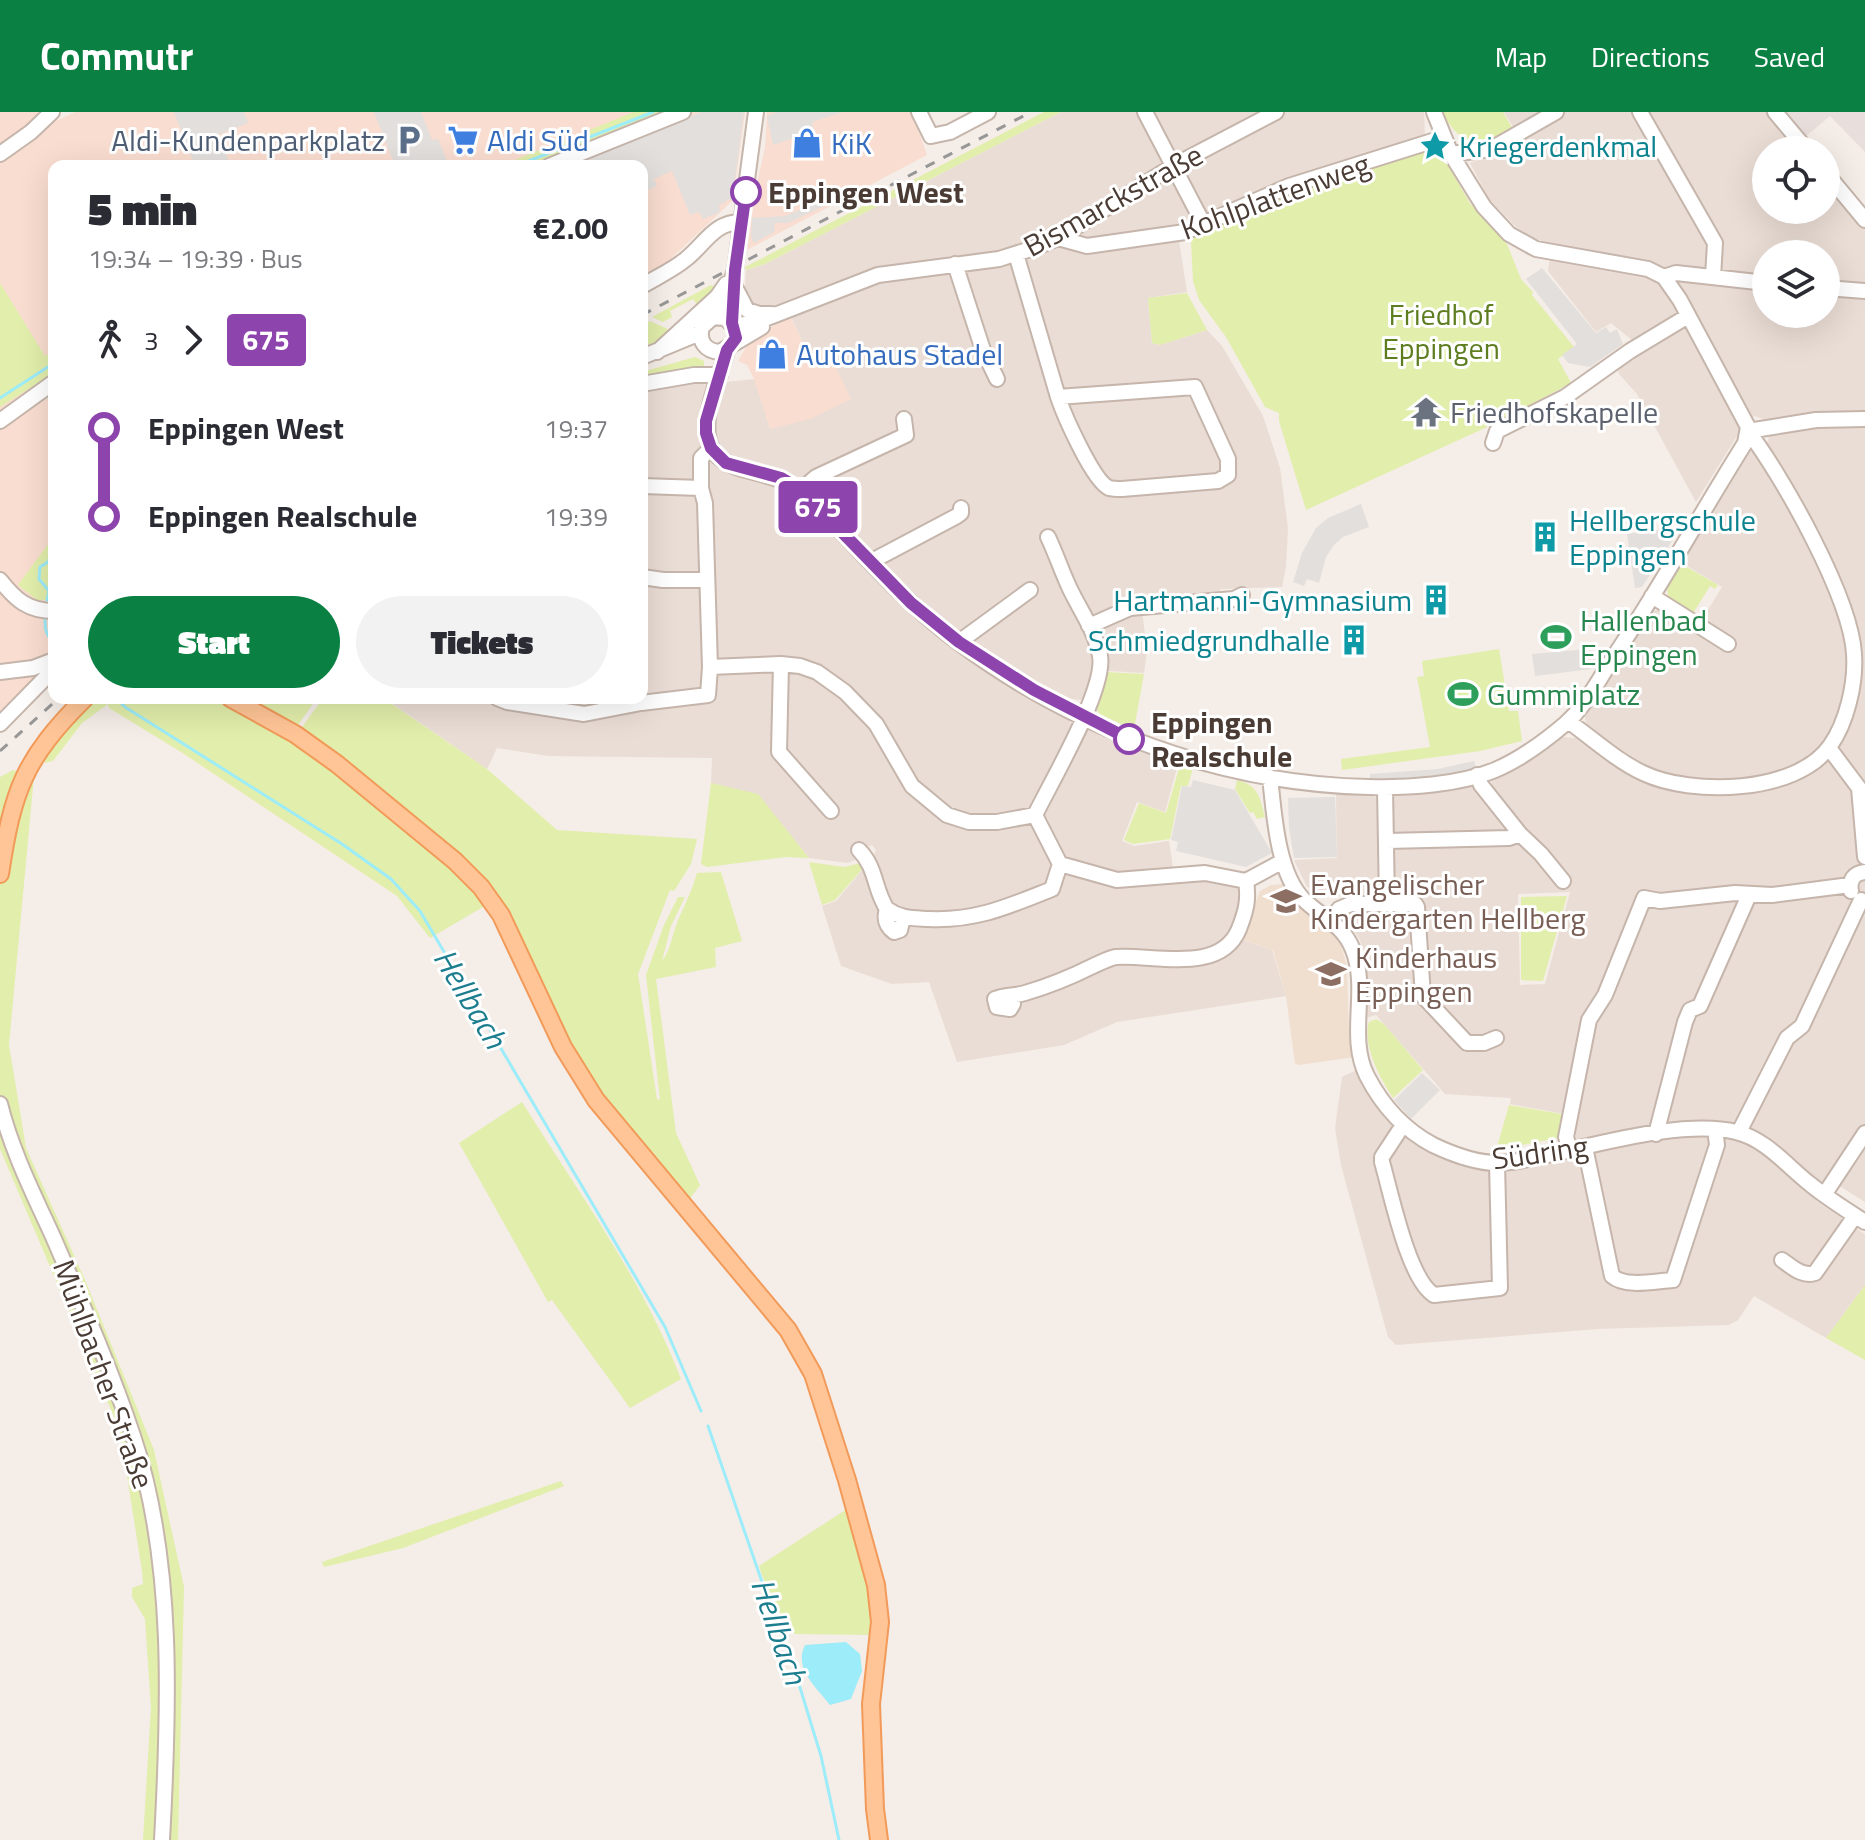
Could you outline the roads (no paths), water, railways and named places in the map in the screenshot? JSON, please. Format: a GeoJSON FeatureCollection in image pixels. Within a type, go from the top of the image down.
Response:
{"type":"FeatureCollection","features":[{"type":"Feature","properties":{"kind":"main road"},"geometry":{"type":"LineString","coordinates":[[0,874],[12,805],[21,779],[45,741],[79,704]]}},
{"type":"Feature","properties":{"kind":"main road"},"geometry":{"type":"LineString","coordinates":[[241,704],[295,734],[337,764],[455,861],[481,887],[501,915],[557,1035],[596,1100],[788,1330],[805,1356],[847,1480],[876,1585],[880,1622],[871,1704],[879,1840]]}},
{"type":"Feature","properties":{"kind":"street"},"geometry":{"type":"LineString","coordinates":[[0,154],[52,112]]}},
{"type":"Feature","properties":{"kind":"street"},"geometry":{"type":"LineString","coordinates":[[564,160],[683,112]]}},
{"type":"Feature","properties":{"kind":"street"},"geometry":{"type":"LineString","coordinates":[[648,358],[715,344],[736,334],[733,324],[735,270],[756,112]]}},
{"type":"Feature","properties":{"kind":"street"},"geometry":{"type":"LineString","coordinates":[[919,112],[931,136],[950,132],[988,112]]}},
{"type":"Feature","properties":{"kind":"street"},"geometry":{"type":"LineString","coordinates":[[1145,112],[1203,223]]}},
{"type":"Feature","properties":{"kind":"street","name":"Bismarckstraße"},"geometry":{"type":"LineString","coordinates":[[715,344],[878,275],[1016,254],[1058,238],[1175,165],[1276,112]]}},
{"type":"Feature","properties":{"kind":"street"},"geometry":{"type":"LineString","coordinates":[[1434,112],[1451,154],[1484,207],[1509,234],[1536,249],[1648,269],[1664,277],[1743,414],[1748,431],[1763,451],[1808,531],[1851,629],[1854,654],[1851,690],[1844,718],[1829,748],[1809,764],[1784,776],[1722,789],[1693,787],[1641,773],[1568,721]]}},
{"type":"Feature","properties":{"kind":"street"},"geometry":{"type":"LineString","coordinates":[[1451,154],[1491,149],[1556,112]]}},
{"type":"Feature","properties":{"kind":"street"},"geometry":{"type":"LineString","coordinates":[[1640,112],[1715,243],[1713,277]]}},
{"type":"Feature","properties":{"kind":"street"},"geometry":{"type":"LineString","coordinates":[[1775,112],[1795,136]]}},
{"type":"Feature","properties":{"kind":"street","name":"Kohlplattenweg"},"geometry":{"type":"LineString","coordinates":[[1058,238],[1087,246],[1185,232],[1289,186],[1442,138]]}},
{"type":"Feature","properties":{"kind":"street"},"geometry":{"type":"LineString","coordinates":[[1840,190],[1865,220]]}},
{"type":"Feature","properties":{"kind":"street"},"geometry":{"type":"LineString","coordinates":[[648,282],[687,258],[717,228],[729,222],[741,222]]}},
{"type":"Feature","properties":{"kind":"street"},"geometry":{"type":"LineString","coordinates":[[1016,254],[1058,397],[1065,418],[1100,480],[1109,488],[1122,489],[1218,481],[1228,475],[1228,459],[1195,387],[1058,397]]}},
{"type":"Feature","properties":{"kind":"street"},"geometry":{"type":"LineString","coordinates":[[955,264],[983,350],[997,379]]}},
{"type":"Feature","properties":{"kind":"street"},"geometry":{"type":"LineString","coordinates":[[735,270],[724,304],[716,317],[706,322],[715,344],[716,375],[706,433],[711,448],[726,463],[781,478],[801,490],[911,603],[959,642],[1034,690],[1118,734],[1169,753],[1234,771],[1303,784],[1385,788],[1477,775],[1495,770],[1568,721],[1589,695],[1652,596],[1745,443],[1748,431]]}},
{"type":"Feature","properties":{"kind":"street"},"geometry":{"type":"LineString","coordinates":[[657,352],[717,297],[735,270]]}},
{"type":"Feature","properties":{"kind":"street"},"geometry":{"type":"LineString","coordinates":[[1664,277],[1676,273],[1752,281]]}},
{"type":"Feature","properties":{"kind":"street"},"geometry":{"type":"LineString","coordinates":[[1680,300],[1695,275]]}},
{"type":"Feature","properties":{"kind":"street"},"geometry":{"type":"LineString","coordinates":[[735,287],[747,310],[776,314]]}},
{"type":"Feature","properties":{"kind":"street"},"geometry":{"type":"LineString","coordinates":[[1840,289],[1865,291]]}},
{"type":"Feature","properties":{"kind":"street","name":"Bismarckstraße"},"geometry":{"type":"LineString","coordinates":[[733,324],[757,322],[805,304]]}},
{"type":"Feature","properties":{"kind":"street"},"geometry":{"type":"LineString","coordinates":[[1493,443],[1497,431],[1565,397],[1630,351],[1688,316]]}},
{"type":"Feature","properties":{"kind":"street"},"geometry":{"type":"LineString","coordinates":[[716,317],[725,318],[733,324]]}},
{"type":"Feature","properties":{"kind":"street"},"geometry":{"type":"LineString","coordinates":[[648,356],[657,352],[715,344]]}},
{"type":"Feature","properties":{"kind":"street"},"geometry":{"type":"LineString","coordinates":[[648,383],[716,375]]}},
{"type":"Feature","properties":{"kind":"street"},"geometry":{"type":"LineString","coordinates":[[0,421],[48,386]]}},
{"type":"Feature","properties":{"kind":"street"},"geometry":{"type":"LineString","coordinates":[[801,490],[816,477],[906,435],[904,419]]}},
{"type":"Feature","properties":{"kind":"street"},"geometry":{"type":"LineString","coordinates":[[1748,431],[1816,420],[1865,419]]}},
{"type":"Feature","properties":{"kind":"street"},"geometry":{"type":"LineString","coordinates":[[648,699],[708,695],[710,667],[701,458],[711,448]]}},
{"type":"Feature","properties":{"kind":"street"},"geometry":{"type":"LineString","coordinates":[[648,486],[701,488]]}},
{"type":"Feature","properties":{"kind":"street"},"geometry":{"type":"LineString","coordinates":[[872,561],[957,516],[961,508]]}},
{"type":"Feature","properties":{"kind":"street"},"geometry":{"type":"LineString","coordinates":[[1035,815],[1083,717],[1100,666],[1100,656],[1089,626],[1048,537]]}},
{"type":"Feature","properties":{"kind":"street"},"geometry":{"type":"LineString","coordinates":[[648,578],[707,580]]}},
{"type":"Feature","properties":{"kind":"street"},"geometry":{"type":"LineString","coordinates":[[0,580],[26,607],[48,611]]}},
{"type":"Feature","properties":{"kind":"street"},"geometry":{"type":"LineString","coordinates":[[959,642],[1030,590]]}},
{"type":"Feature","properties":{"kind":"street"},"geometry":{"type":"LineString","coordinates":[[1089,626],[1130,608],[1234,599],[1242,595]]}},
{"type":"Feature","properties":{"kind":"street"},"geometry":{"type":"LineString","coordinates":[[1652,596],[1728,644]]}},
{"type":"Feature","properties":{"kind":"street"},"geometry":{"type":"LineString","coordinates":[[0,672],[48,663]]}},
{"type":"Feature","properties":{"kind":"street"},"geometry":{"type":"LineString","coordinates":[[710,667],[781,664],[817,672],[845,692],[876,724],[912,786],[947,815],[969,822],[997,822],[1035,815]]}},
{"type":"Feature","properties":{"kind":"street"},"geometry":{"type":"LineString","coordinates":[[781,664],[779,752],[831,811]]}},
{"type":"Feature","properties":{"kind":"street"},"geometry":{"type":"LineString","coordinates":[[0,724],[48,675]]}},
{"type":"Feature","properties":{"kind":"street"},"geometry":{"type":"LineString","coordinates":[[520,704],[584,714],[623,704]]}},
{"type":"Feature","properties":{"kind":"street"},"geometry":{"type":"LineString","coordinates":[[1829,748],[1862,786],[1865,857]]}},
{"type":"Feature","properties":{"kind":"street"},"geometry":{"type":"LineString","coordinates":[[1477,775],[1481,785],[1520,834],[1563,881]]}},
{"type":"Feature","properties":{"kind":"street","name":"Südring"},"geometry":{"type":"LineString","coordinates":[[1270,777],[1283,861],[1294,888],[1314,908],[1331,919],[1346,937],[1356,964],[1357,1040],[1361,1062],[1385,1105],[1403,1125],[1445,1151],[1497,1163],[1687,1128],[1739,1132],[1790,1164],[1824,1195],[1860,1219],[1815,1273],[1808,1276],[1782,1260]]}},
{"type":"Feature","properties":{"kind":"street"},"geometry":{"type":"LineString","coordinates":[[1385,788],[1387,903]]}},
{"type":"Feature","properties":{"kind":"street"},"geometry":{"type":"LineString","coordinates":[[859,850],[875,873],[887,909],[903,918],[974,917],[1052,889],[1060,864],[1035,815]]}},
{"type":"Feature","properties":{"kind":"street"},"geometry":{"type":"LineString","coordinates":[[1387,841],[1509,838],[1520,834]]}},
{"type":"Feature","properties":{"kind":"street"},"geometry":{"type":"LineString","coordinates":[[1060,864],[1117,880],[1205,873],[1246,881],[1283,861]]}},
{"type":"Feature","properties":{"kind":"street"},"geometry":{"type":"LineString","coordinates":[[1739,1132],[1787,1038],[1802,1026],[1863,900],[1853,894],[1850,885],[1855,875],[1865,872]]}},
{"type":"Feature","properties":{"kind":"street"},"geometry":{"type":"LineString","coordinates":[[1012,996],[1059,983],[1114,957],[1164,961],[1219,952],[1236,937],[1248,908],[1246,881]]}},
{"type":"Feature","properties":{"kind":"street"},"geometry":{"type":"LineString","coordinates":[[1570,1150],[1566,1137],[1589,1020],[1605,995],[1644,898],[1660,901],[1850,885]]}},
{"type":"Feature","properties":{"kind":"street"},"geometry":{"type":"LineString","coordinates":[[1656,1134],[1685,1022],[1690,1010],[1700,1006],[1749,895]]}},
{"type":"Feature","properties":{"kind":"street"},"geometry":{"type":"LineString","coordinates":[[1331,919],[1339,909],[1351,904],[1410,902],[1417,907],[1423,996],[1467,1043],[1484,1043],[1496,1038]]}},
{"type":"Feature","properties":{"kind":"street","name":"Mühlbacher Straße"},"geometry":{"type":"LineString","coordinates":[[0,1104],[23,1174],[89,1320],[116,1389],[146,1479],[157,1528],[164,1619],[165,1798],[162,1840]]}},
{"type":"Feature","properties":{"kind":"street"},"geometry":{"type":"LineString","coordinates":[[1403,1125],[1382,1157],[1382,1162],[1414,1270],[1432,1295],[1500,1288],[1497,1163]]}},
{"type":"Feature","properties":{"kind":"street"},"geometry":{"type":"LineString","coordinates":[[1585,1147],[1612,1276],[1626,1282],[1673,1280],[1717,1145],[1715,1129]]}},
{"type":"Feature","properties":{"kind":"street"},"geometry":{"type":"LineString","coordinates":[[1824,1195],[1865,1133]]}},
{"type":"Feature","properties":{"kind":"water"},"geometry":{"type":"Polygon","coordinates":[[[846,1642],[860,1654],[862,1671],[851,1699],[830,1705],[804,1670],[802,1653],[805,1645],[846,1642]]]}},
{"type":"Feature","properties":{"kind":"waterway"},"geometry":{"type":"LineString","coordinates":[[531,160],[653,112]]}},
{"type":"Feature","properties":{"kind":"waterway"},"geometry":{"type":"LineString","coordinates":[[0,398],[48,367]]}},
{"type":"Feature","properties":{"kind":"waterway","name":"Hellbach"},"geometry":{"type":"LineString","coordinates":[[48,562],[40,567],[39,579],[48,590]]}},
{"type":"Feature","properties":{"kind":"waterway","name":"Hellbach"},"geometry":{"type":"LineString","coordinates":[[47,600],[48,596]]}},
{"type":"Feature","properties":{"kind":"waterway","name":"Hellbach"},"geometry":{"type":"LineString","coordinates":[[45,617],[48,635]]}},
{"type":"Feature","properties":{"kind":"waterway","name":"Hellbach"},"geometry":{"type":"LineString","coordinates":[[122,704],[342,844],[391,879],[420,911],[665,1327],[701,1411]]}},
{"type":"Feature","properties":{"kind":"waterway","name":"Hellbach"},"geometry":{"type":"LineString","coordinates":[[708,1426],[794,1668],[821,1756],[839,1840]]}},
{"type":"Feature","properties":{"kind":"railway"},"geometry":{"type":"LineString","coordinates":[[648,312],[1031,112]]}},
{"type":"Feature","properties":{"kind":"railway"},"geometry":{"type":"LineString","coordinates":[[0,751],[52,704]]}},
{"type":"Feature","properties":{"kind":"place","name":"Aldi-Kundenparkplatz"},"geometry":{"type":"Point","coordinates":[409,140]}},
{"type":"Feature","properties":{"kind":"place","name":"Aldi Süd"},"geometry":{"type":"Point","coordinates":[463,140]}},
{"type":"Feature","properties":{"kind":"place","name":"KiK"},"geometry":{"type":"Point","coordinates":[807,143]}},
{"type":"Feature","properties":{"kind":"place","name":"Kriegerdenkmal"},"geometry":{"type":"Point","coordinates":[1435,146]}},
{"type":"Feature","properties":{"kind":"place","name":"Eppingen West"},"geometry":{"type":"Point","coordinates":[746,192]}},
{"type":"Feature","properties":{"kind":"place","name":"Autohaus Stadel"},"geometry":{"type":"Point","coordinates":[772,354]}},
{"type":"Feature","properties":{"kind":"place","name":"Friedhofskapelle"},"geometry":{"type":"Point","coordinates":[1426,412]}},
{"type":"Feature","properties":{"kind":"place","name":"Hellbergschule Eppingen"},"geometry":{"type":"Point","coordinates":[1545,537]}},
{"type":"Feature","properties":{"kind":"place","name":"Hartmanni-Gymnasium"},"geometry":{"type":"Point","coordinates":[1436,600]}},
{"type":"Feature","properties":{"kind":"place","name":"Hallenbad Eppingen"},"geometry":{"type":"Point","coordinates":[1556,637]}},
{"type":"Feature","properties":{"kind":"place","name":"Schmiedgrundhalle"},"geometry":{"type":"Point","coordinates":[1354,640]}},
{"type":"Feature","properties":{"kind":"place","name":"Gummiplatz"},"geometry":{"type":"Point","coordinates":[1463,694]}},
{"type":"Feature","properties":{"kind":"place","name":"Eppingen Realschule"},"geometry":{"type":"Point","coordinates":[1129,739]}},
{"type":"Feature","properties":{"kind":"place","name":"Evangelischer Kindergarten Hellberg"},"geometry":{"type":"Point","coordinates":[1286,901]}},
{"type":"Feature","properties":{"kind":"place","name":"Kinderhaus Eppingen"},"geometry":{"type":"Point","coordinates":[1331,974]}},
{"type":"Feature","properties":{"kind":"park label","name":"Friedhof Eppingen"},"geometry":{"type":"Point","coordinates":[1441,331]}}]}
